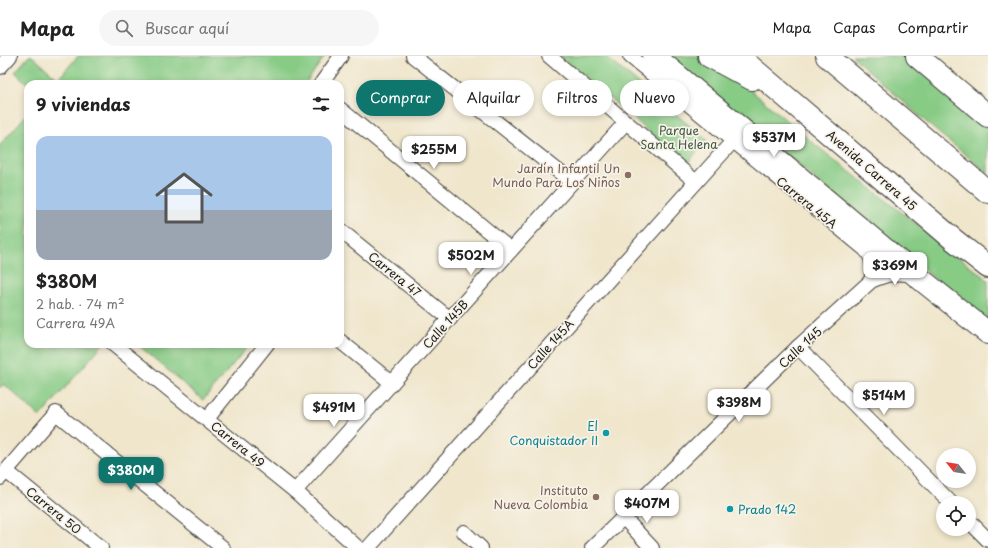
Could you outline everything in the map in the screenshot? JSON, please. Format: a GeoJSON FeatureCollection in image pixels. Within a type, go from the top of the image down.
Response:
{"type":"FeatureCollection","features":[{"type":"Feature","properties":{"kind":"highway"},"geometry":{"type":"LineString","coordinates":[[654,56],[918,277],[988,333]]}},
{"type":"Feature","properties":{"kind":"highway"},"geometry":{"type":"LineString","coordinates":[[709,56],[788,99]]}},
{"type":"Feature","properties":{"kind":"highway","name":"Avenida Carrera 45"},"geometry":{"type":"LineString","coordinates":[[738,56],[954,240],[988,267]]}},
{"type":"Feature","properties":{"kind":"highway"},"geometry":{"type":"LineString","coordinates":[[827,56],[988,192]]}},
{"type":"Feature","properties":{"kind":"highway"},"geometry":{"type":"LineString","coordinates":[[917,56],[988,116]]}},
{"type":"Feature","properties":{"kind":"street"},"geometry":{"type":"LineString","coordinates":[[0,68],[10,56]]}},
{"type":"Feature","properties":{"kind":"street"},"geometry":{"type":"LineString","coordinates":[[324,80],[340,56]]}},
{"type":"Feature","properties":{"kind":"street"},"geometry":{"type":"LineString","coordinates":[[413,56],[572,182]]}},
{"type":"Feature","properties":{"kind":"street"},"geometry":{"type":"LineString","coordinates":[[549,56],[696,182]]}},
{"type":"Feature","properties":{"kind":"street","name":"Carrera 45A"},"geometry":{"type":"LineString","coordinates":[[630,56],[865,249],[874,265],[871,281]]}},
{"type":"Feature","properties":{"kind":"street"},"geometry":{"type":"LineString","coordinates":[[344,113],[511,250]]}},
{"type":"Feature","properties":{"kind":"street","name":"Calle 145B"},"geometry":{"type":"LineString","coordinates":[[295,491],[626,122]]}},
{"type":"Feature","properties":{"kind":"street","name":"Calle 145A"},"geometry":{"type":"LineString","coordinates":[[368,548],[733,141]]}},
{"type":"Feature","properties":{"kind":"street","name":"Carrera 47"},"geometry":{"type":"LineString","coordinates":[[344,233],[450,319]]}},
{"type":"Feature","properties":{"kind":"street","name":"Calle 145"},"geometry":{"type":"LineString","coordinates":[[592,548],[798,347],[871,281],[879,277],[895,273],[905,273],[918,277]]}},
{"type":"Feature","properties":{"kind":"street"},"geometry":{"type":"LineString","coordinates":[[344,344],[392,383]]}},
{"type":"Feature","properties":{"kind":"street"},"geometry":{"type":"LineString","coordinates":[[798,347],[944,496]]}},
{"type":"Feature","properties":{"kind":"street","name":"Carrera 49"},"geometry":{"type":"LineString","coordinates":[[117,348],[295,491],[358,548]]}},
{"type":"Feature","properties":{"kind":"street"},"geometry":{"type":"LineString","coordinates":[[207,419],[265,348]]}},
{"type":"Feature","properties":{"kind":"street"},"geometry":{"type":"LineString","coordinates":[[3,475],[56,413],[223,548]]}},
{"type":"Feature","properties":{"kind":"street","name":"Carrera 50"},"geometry":{"type":"LineString","coordinates":[[3,475],[101,548]]}},
{"type":"Feature","properties":{"kind":"street"},"geometry":{"type":"LineString","coordinates":[[624,518],[652,548]]}},
{"type":"Feature","properties":{"kind":"street"},"geometry":{"type":"LineString","coordinates":[[976,528],[988,540]]}},
{"type":"Feature","properties":{"kind":"street"},"geometry":{"type":"LineString","coordinates":[[464,532],[481,548]]}},
{"type":"Feature","properties":{"kind":"green space"},"geometry":{"type":"Polygon","coordinates":[[[29,56],[32,56],[58,79],[78,56],[325,56],[308,80],[24,80],[15,72],[29,56]]]}},
{"type":"Feature","properties":{"kind":"green space","name":"Parque Santa Helena"},"geometry":{"type":"Polygon","coordinates":[[[560,56],[605,56],[634,80],[620,80],[620,107],[612,100],[612,80],[588,80],[560,56]]]}},
{"type":"Feature","properties":{"kind":"green space"},"geometry":{"type":"Polygon","coordinates":[[[668,56],[700,56],[741,82],[818,147],[988,280],[988,323],[668,56]]]}},
{"type":"Feature","properties":{"kind":"green space"},"geometry":{"type":"Polygon","coordinates":[[[852,56],[905,56],[988,127],[988,173],[934,129],[852,56]]]}},
{"type":"Feature","properties":{"kind":"green space","name":"Parque Santa Helena"},"geometry":{"type":"Polygon","coordinates":[[[631,116],[678,116],[707,140],[687,164],[631,116]]]}},
{"type":"Feature","properties":{"kind":"green space"},"geometry":{"type":"Polygon","coordinates":[[[24,118],[24,348],[100,348],[40,417],[4,384],[0,388],[0,145],[24,118]]]}},
{"type":"Feature","properties":{"kind":"green space"},"geometry":{"type":"Polygon","coordinates":[[[142,348],[247,348],[203,400],[142,348]]]}},
{"type":"Feature","properties":{"kind":"place","name":"Jardín Infantil Un Mundo Para Los Niños"},"geometry":{"type":"Point","coordinates":[628,175]}},
{"type":"Feature","properties":{"kind":"place","name":"El Conquistador II"},"geometry":{"type":"Point","coordinates":[606,433]}},
{"type":"Feature","properties":{"kind":"place","name":"Instituto Nueva Colombia"},"geometry":{"type":"Point","coordinates":[596,497]}},
{"type":"Feature","properties":{"kind":"place","name":"Prado 142"},"geometry":{"type":"Point","coordinates":[730,509]}}]}
